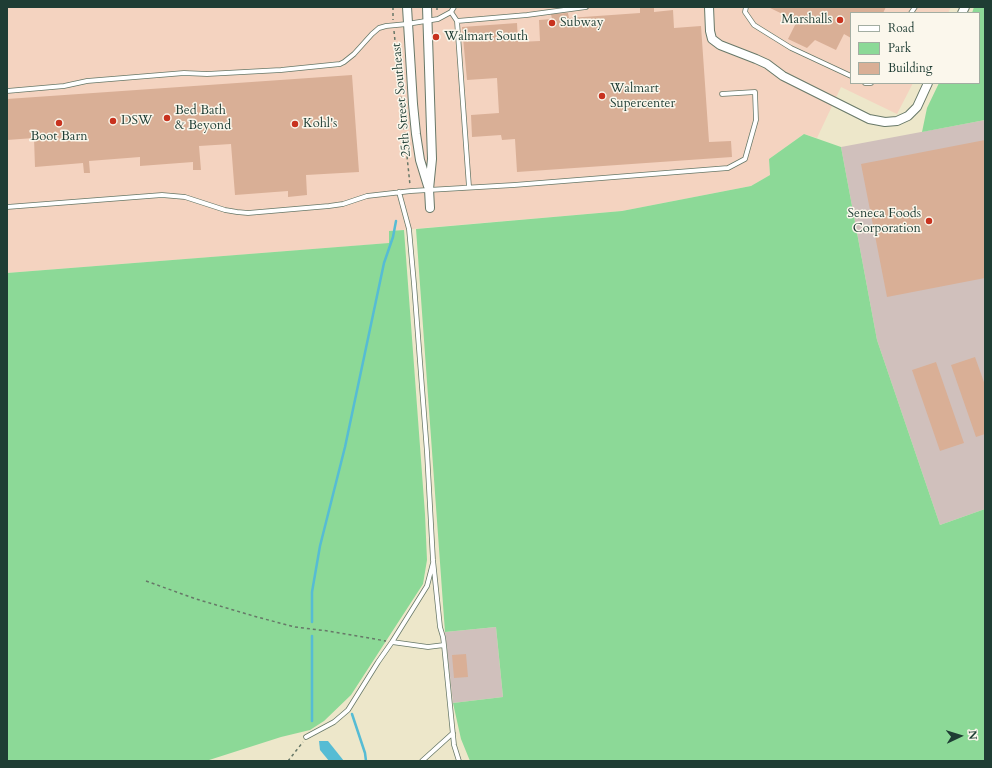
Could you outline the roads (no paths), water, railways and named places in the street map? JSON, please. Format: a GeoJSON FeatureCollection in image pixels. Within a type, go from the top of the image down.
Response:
{"type":"FeatureCollection","features":[{"type":"Feature","properties":{"kind":"street","name":"25th Street Southeast"},"geometry":{"type":"LineString","coordinates":[[406,7],[413,104],[420,160],[423,174],[429,189]]}},
{"type":"Feature","properties":{"kind":"street","name":"25th Street Southeast"},"geometry":{"type":"LineString","coordinates":[[427,7],[432,159],[429,189],[430,208]]}},
{"type":"Feature","properties":{"kind":"street"},"geometry":{"type":"LineString","coordinates":[[709,7],[710,31],[712,39],[720,45],[767,64],[783,76],[870,119],[885,122],[897,122],[908,116],[917,107],[928,84]]}},
{"type":"Feature","properties":{"kind":"lane"},"geometry":{"type":"LineString","coordinates":[[7,91],[64,86],[87,80],[184,73],[207,74],[281,70],[340,64],[354,54],[379,28],[438,19],[451,12],[454,7]]}},
{"type":"Feature","properties":{"kind":"lane"},"geometry":{"type":"LineString","coordinates":[[457,21],[527,15],[586,7]]}},
{"type":"Feature","properties":{"kind":"lane"},"geometry":{"type":"LineString","coordinates":[[746,7],[745,12],[754,25],[791,48],[850,76]]}},
{"type":"Feature","properties":{"kind":"lane"},"geometry":{"type":"LineString","coordinates":[[451,12],[457,21],[469,187]]}},
{"type":"Feature","properties":{"kind":"lane"},"geometry":{"type":"LineString","coordinates":[[7,207],[162,195],[185,197],[225,210],[248,213],[329,206],[343,204],[367,196],[429,189],[514,185],[728,168],[744,159],[756,120],[754,92],[722,94]]}},
{"type":"Feature","properties":{"kind":"lane"},"geometry":{"type":"LineString","coordinates":[[399,192],[409,229],[427,452],[433,560],[440,627],[444,637],[454,745],[459,761]]}},
{"type":"Feature","properties":{"kind":"lane"},"geometry":{"type":"LineString","coordinates":[[306,737],[334,722],[348,710],[427,586],[433,560]]}},
{"type":"Feature","properties":{"kind":"lane"},"geometry":{"type":"LineString","coordinates":[[392,642],[428,647],[444,645]]}},
{"type":"Feature","properties":{"kind":"lane"},"geometry":{"type":"LineString","coordinates":[[422,761],[453,733]]}},
{"type":"Feature","properties":{"kind":"water"},"geometry":{"type":"Polygon","coordinates":[[[319,741],[328,741],[344,761],[329,761],[320,750],[319,741]]]}},
{"type":"Feature","properties":{"kind":"waterway"},"geometry":{"type":"LineString","coordinates":[[312,622],[312,592],[320,546],[345,447],[384,263],[393,237],[396,221]]}},
{"type":"Feature","properties":{"kind":"waterway"},"geometry":{"type":"LineString","coordinates":[[312,636],[312,721]]}},
{"type":"Feature","properties":{"kind":"waterway"},"geometry":{"type":"LineString","coordinates":[[352,714],[365,753],[366,761]]}},
{"type":"Feature","properties":{"kind":"place","name":"Marshalls"},"geometry":{"type":"Point","coordinates":[840,20]}},
{"type":"Feature","properties":{"kind":"place","name":"Subway"},"geometry":{"type":"Point","coordinates":[552,23]}},
{"type":"Feature","properties":{"kind":"place","name":"Walmart South"},"geometry":{"type":"Point","coordinates":[436,37]}},
{"type":"Feature","properties":{"kind":"place","name":"Walmart Supercenter"},"geometry":{"type":"Point","coordinates":[602,96]}},
{"type":"Feature","properties":{"kind":"place","name":"Bed Bath & Beyond"},"geometry":{"type":"Point","coordinates":[167,118]}},
{"type":"Feature","properties":{"kind":"place","name":"DSW"},"geometry":{"type":"Point","coordinates":[113,121]}},
{"type":"Feature","properties":{"kind":"place","name":"Boot Barn"},"geometry":{"type":"Point","coordinates":[59,123]}},
{"type":"Feature","properties":{"kind":"place","name":"Kohl's"},"geometry":{"type":"Point","coordinates":[295,124]}},
{"type":"Feature","properties":{"kind":"place","name":"Seneca Foods Corporation"},"geometry":{"type":"Point","coordinates":[929,221]}}]}
